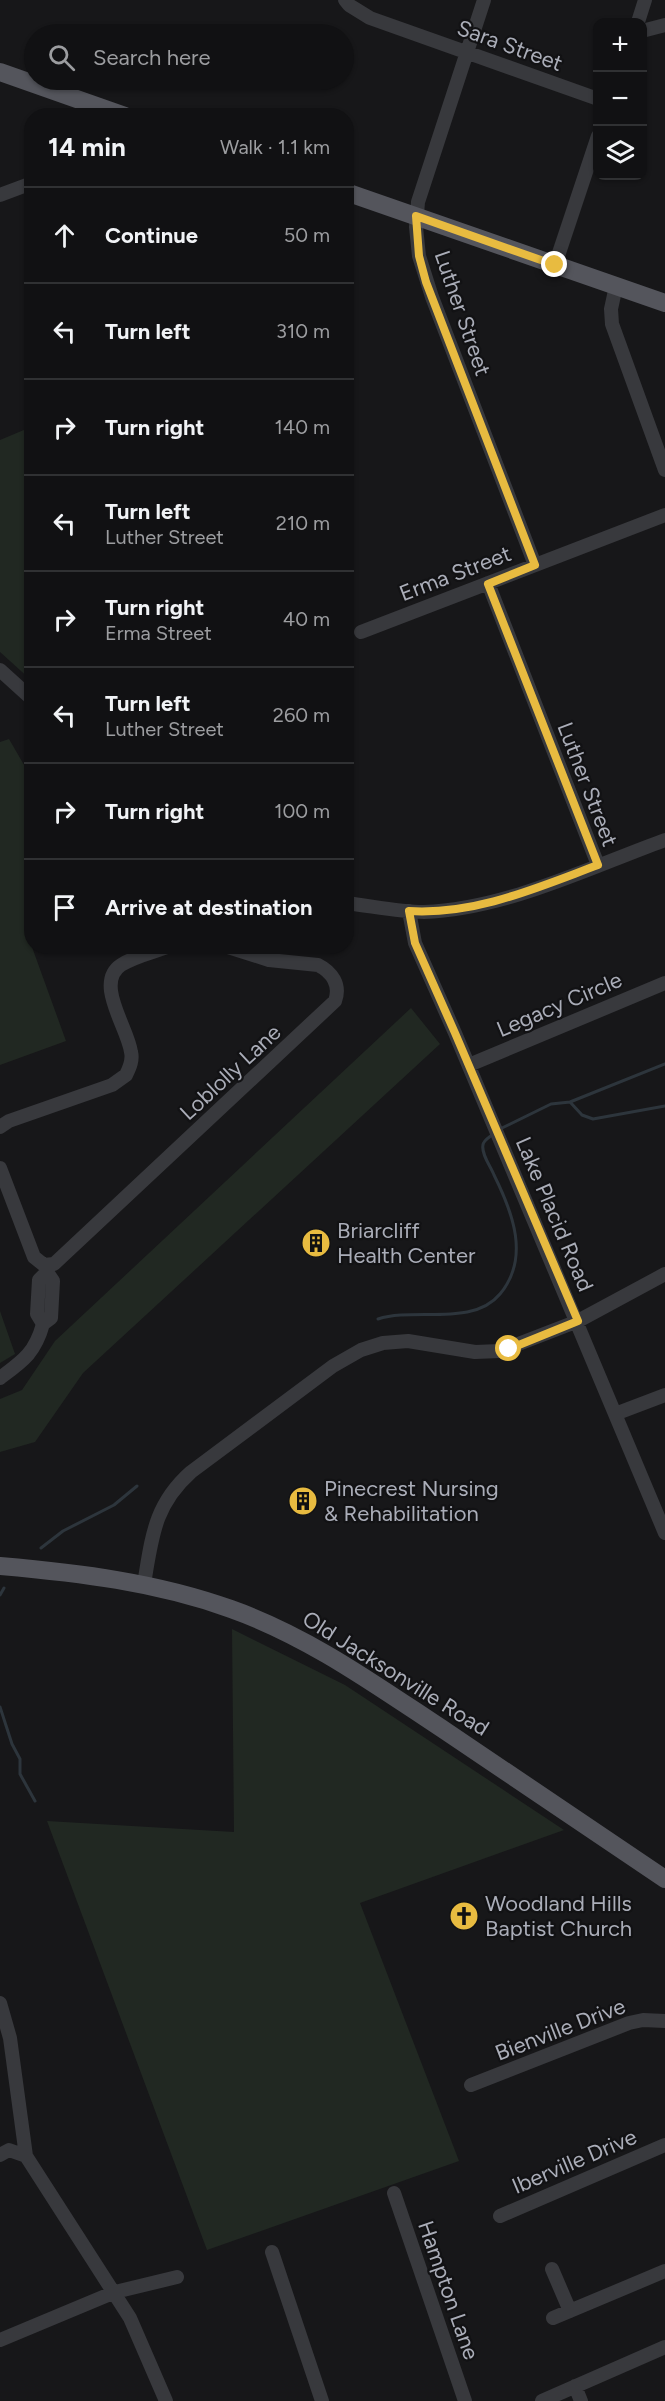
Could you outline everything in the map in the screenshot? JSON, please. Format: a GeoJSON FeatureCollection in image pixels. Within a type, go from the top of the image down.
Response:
{"type":"FeatureCollection","features":[{"type":"Feature","properties":{"kind":"main road"},"geometry":{"type":"LineString","coordinates":[[0,72],[24,80]]}},
{"type":"Feature","properties":{"kind":"main road"},"geometry":{"type":"LineString","coordinates":[[51,90],[102,108]]}},
{"type":"Feature","properties":{"kind":"main road"},"geometry":{"type":"LineString","coordinates":[[354,195],[665,303]]}},
{"type":"Feature","properties":{"kind":"main road","name":"Old Jacksonville Road"},"geometry":{"type":"LineString","coordinates":[[0,1566],[106,1576],[144,1584],[231,1609],[276,1627],[344,1663],[665,1879]]}},
{"type":"Feature","properties":{"kind":"street","name":"Sara Street"},"geometry":{"type":"LineString","coordinates":[[345,0],[370,18],[593,98]]}},
{"type":"Feature","properties":{"kind":"street","name":"Luther Street"},"geometry":{"type":"LineString","coordinates":[[484,0],[421,189],[416,216],[419,256],[429,290],[535,565]]}},
{"type":"Feature","properties":{"kind":"street"},"geometry":{"type":"LineString","coordinates":[[639,18],[645,0]]}},
{"type":"Feature","properties":{"kind":"street"},"geometry":{"type":"LineString","coordinates":[[647,30],[665,25]]}},
{"type":"Feature","properties":{"kind":"street"},"geometry":{"type":"LineString","coordinates":[[555,265],[593,148]]}},
{"type":"Feature","properties":{"kind":"street"},"geometry":{"type":"LineString","coordinates":[[0,195],[24,186]]}},
{"type":"Feature","properties":{"kind":"street"},"geometry":{"type":"LineString","coordinates":[[616,286],[611,309],[612,324],[665,470]]}},
{"type":"Feature","properties":{"kind":"street","name":"Erma Street"},"geometry":{"type":"LineString","coordinates":[[361,632],[665,515]]}},
{"type":"Feature","properties":{"kind":"street","name":"Luther Street"},"geometry":{"type":"LineString","coordinates":[[488,584],[598,865]]}},
{"type":"Feature","properties":{"kind":"street"},"geometry":{"type":"LineString","coordinates":[[0,670],[24,692]]}},
{"type":"Feature","properties":{"kind":"street"},"geometry":{"type":"LineString","coordinates":[[354,904],[409,911],[443,911],[480,906],[526,892],[665,840]]}},
{"type":"Feature","properties":{"kind":"street","name":"Lake Placid Road"},"geometry":{"type":"LineString","coordinates":[[409,911],[415,943],[578,1321],[665,1533]]}},
{"type":"Feature","properties":{"kind":"street"},"geometry":{"type":"LineString","coordinates":[[0,1127],[9,1121],[112,1085],[126,1075],[132,1054],[111,995],[112,976],[126,962],[148,954]]}},
{"type":"Feature","properties":{"kind":"street","name":"Loblolly Lane"},"geometry":{"type":"LineString","coordinates":[[47,1269],[335,1001],[337,995],[335,982],[324,968],[318,965],[269,960],[250,954]]}},
{"type":"Feature","properties":{"kind":"street","name":"Legacy Circle"},"geometry":{"type":"LineString","coordinates":[[469,1065],[665,983]]}},
{"type":"Feature","properties":{"kind":"street"},"geometry":{"type":"LineString","coordinates":[[0,1168],[31,1253],[37,1262],[47,1269],[39,1280],[37,1314],[43,1324],[36,1344],[29,1356],[0,1378]]}},
{"type":"Feature","properties":{"kind":"street"},"geometry":{"type":"LineString","coordinates":[[144,1584],[157,1517],[176,1487],[200,1465],[342,1360],[372,1347],[396,1341],[428,1343],[475,1352],[500,1351],[578,1321],[665,1274]]}},
{"type":"Feature","properties":{"kind":"street"},"geometry":{"type":"LineString","coordinates":[[615,1414],[665,1395]]}},
{"type":"Feature","properties":{"kind":"street"},"geometry":{"type":"LineString","coordinates":[[0,2003],[10,2038],[26,2156],[130,2318],[166,2401]]}},
{"type":"Feature","properties":{"kind":"street","name":"Bienville Drive"},"geometry":{"type":"LineString","coordinates":[[471,2085],[629,2024],[643,2020],[665,2021]]}},
{"type":"Feature","properties":{"kind":"street","name":"Iberville Drive"},"geometry":{"type":"LineString","coordinates":[[500,2216],[665,2145]]}},
{"type":"Feature","properties":{"kind":"street"},"geometry":{"type":"LineString","coordinates":[[0,2155],[9,2150],[26,2156]]}},
{"type":"Feature","properties":{"kind":"street","name":"Hampton Lane"},"geometry":{"type":"LineString","coordinates":[[394,2193],[465,2401]]}},
{"type":"Feature","properties":{"kind":"street"},"geometry":{"type":"LineString","coordinates":[[272,2252],[322,2401]]}},
{"type":"Feature","properties":{"kind":"street"},"geometry":{"type":"LineString","coordinates":[[552,2269],[570,2311]]}},
{"type":"Feature","properties":{"kind":"street"},"geometry":{"type":"LineString","coordinates":[[553,2318],[665,2271]]}},
{"type":"Feature","properties":{"kind":"street"},"geometry":{"type":"LineString","coordinates":[[0,2340],[115,2292],[177,2277]]}},
{"type":"Feature","properties":{"kind":"street"},"geometry":{"type":"LineString","coordinates":[[542,2401],[665,2348]]}},
{"type":"Feature","properties":{"kind":"street"},"geometry":{"type":"LineString","coordinates":[[575,2386],[582,2401]]}},
{"type":"Feature","properties":{"kind":"shaded area"},"geometry":{"type":"Polygon","coordinates":[[[24,430],[24,674],[0,652],[0,440],[24,430]]]}},
{"type":"Feature","properties":{"kind":"shaded area"},"geometry":{"type":"Polygon","coordinates":[[[9,739],[24,765],[24,954],[35,954],[66,1041],[0,1065],[0,742],[9,739]]]}},
{"type":"Feature","properties":{"kind":"shaded area"},"geometry":{"type":"Polygon","coordinates":[[[411,1008],[440,1044],[83,1373],[35,1442],[0,1452],[0,1399],[22,1390],[55,1341],[411,1008]]]}},
{"type":"Feature","properties":{"kind":"shaded area"},"geometry":{"type":"Polygon","coordinates":[[[0,1311],[15,1354],[0,1363],[0,1311]]]}},
{"type":"Feature","properties":{"kind":"shaded area"},"geometry":{"type":"Polygon","coordinates":[[[232,1629],[345,1685],[564,1830],[360,1903],[459,2161],[207,2250],[47,1821],[234,1832],[232,1629]]]}},
{"type":"Feature","properties":{"kind":"waterway"},"geometry":{"type":"LineString","coordinates":[[502,1128],[551,1104],[570,1102],[665,1064]]}},
{"type":"Feature","properties":{"kind":"waterway"},"geometry":{"type":"LineString","coordinates":[[570,1102],[582,1115],[593,1119],[665,1106]]}},
{"type":"Feature","properties":{"kind":"waterway"},"geometry":{"type":"LineString","coordinates":[[378,1319],[475,1310],[489,1304],[500,1294],[509,1280],[514,1266],[515,1235],[507,1205],[483,1152],[484,1142],[492,1135]]}},
{"type":"Feature","properties":{"kind":"waterway"},"geometry":{"type":"LineString","coordinates":[[41,1548],[63,1531],[114,1505],[137,1486]]}},
{"type":"Feature","properties":{"kind":"waterway"},"geometry":{"type":"LineString","coordinates":[[0,1595],[4,1588]]}},
{"type":"Feature","properties":{"kind":"waterway"},"geometry":{"type":"LineString","coordinates":[[0,1707],[12,1744],[20,1759],[20,1774],[35,1801]]}},
{"type":"Feature","properties":{"kind":"place","name":"Briarcliff Health Center"},"geometry":{"type":"Point","coordinates":[316,1243]}},
{"type":"Feature","properties":{"kind":"place","name":"Pinecrest Nursing & Rehabilitation"},"geometry":{"type":"Point","coordinates":[303,1501]}},
{"type":"Feature","properties":{"kind":"place","name":"Woodland Hills Baptist Church"},"geometry":{"type":"Point","coordinates":[464,1916]}},
{"type":"Feature","properties":{"kind":"route"},"geometry":{"type":"LineString","coordinates":[[509,1349],[578,1321],[415,943],[409,911],[450,910],[480,906],[509,898],[598,865],[488,584],[535,565],[426,282],[419,256],[416,216],[555,265]]}}]}
